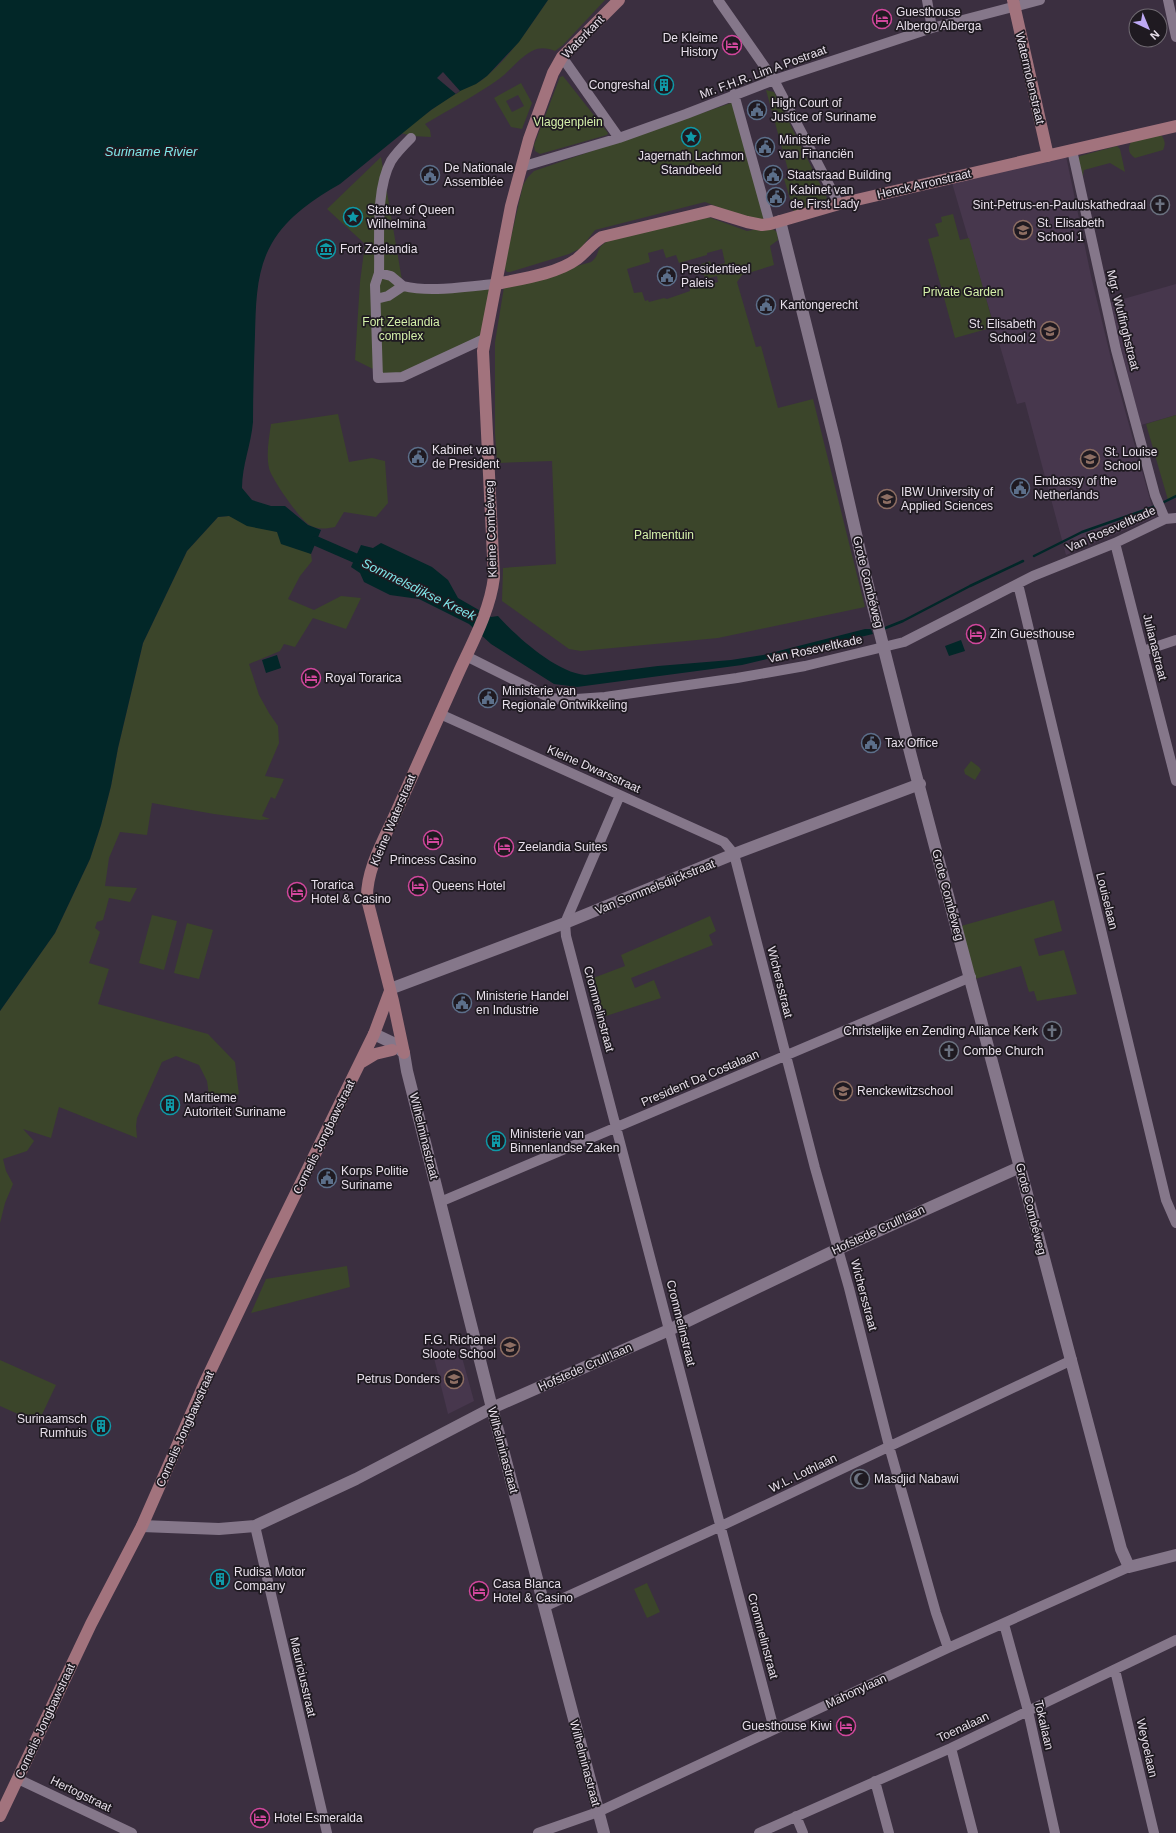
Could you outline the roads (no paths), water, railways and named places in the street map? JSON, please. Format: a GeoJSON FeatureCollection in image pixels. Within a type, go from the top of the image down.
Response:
{"type":"FeatureCollection","features":[{"type":"Feature","properties":{"kind":"main road","name":"Waterkant"},"geometry":{"type":"LineString","coordinates":[[496,284],[511,206],[521,167],[529,139],[553,73],[562,57],[619,0]]}},
{"type":"Feature","properties":{"kind":"main road","name":"Watermolenstraat"},"geometry":{"type":"LineString","coordinates":[[1014,3],[1048,156]]}},
{"type":"Feature","properties":{"kind":"main road","name":"Henck Arronstraat"},"geometry":{"type":"LineString","coordinates":[[496,284],[564,266],[577,259],[592,244],[602,237],[712,211],[762,225],[839,204],[1176,126]]}},
{"type":"Feature","properties":{"kind":"main road","name":"Kleine Combéweg"},"geometry":{"type":"LineString","coordinates":[[487,606],[494,577],[482,351],[496,284]]}},
{"type":"Feature","properties":{"kind":"main road","name":"Kleine Waterstraat"},"geometry":{"type":"LineString","coordinates":[[404,1053],[367,899],[367,886],[381,846],[487,606]]}},
{"type":"Feature","properties":{"kind":"main road"},"geometry":{"type":"LineString","coordinates":[[372,1038],[390,990]]}},
{"type":"Feature","properties":{"kind":"main road","name":"Cornelis Jongbawstraat"},"geometry":{"type":"LineString","coordinates":[[0,1816],[91,1624],[142,1526],[236,1317],[372,1038]]}},
{"type":"Feature","properties":{"kind":"main road"},"geometry":{"type":"LineString","coordinates":[[360,1063],[375,1054],[392,1050]]}},
{"type":"Feature","properties":{"kind":"street"},"geometry":{"type":"LineString","coordinates":[[718,0],[774,80],[839,204]]}},
{"type":"Feature","properties":{"kind":"street"},"geometry":{"type":"LineString","coordinates":[[927,0],[932,28]]}},
{"type":"Feature","properties":{"kind":"street","name":"Mr. F.H.R. Lim A Postraat"},"geometry":{"type":"LineString","coordinates":[[521,167],[619,138],[686,114],[734,94],[932,28],[1014,3],[1040,0]]}},
{"type":"Feature","properties":{"kind":"street"},"geometry":{"type":"LineString","coordinates":[[1168,0],[1176,37]]}},
{"type":"Feature","properties":{"kind":"street"},"geometry":{"type":"LineString","coordinates":[[562,57],[619,138]]}},
{"type":"Feature","properties":{"kind":"street"},"geometry":{"type":"LineString","coordinates":[[734,94],[775,222]]}},
{"type":"Feature","properties":{"kind":"street"},"geometry":{"type":"LineString","coordinates":[[411,138],[392,160],[386,171],[381,191],[379,273],[375,285],[378,378],[402,377],[484,339]]}},
{"type":"Feature","properties":{"kind":"street","name":"Mgr. Wulfinghstraat"},"geometry":{"type":"LineString","coordinates":[[1072,150],[1116,350],[1155,494],[1164,516]]}},
{"type":"Feature","properties":{"kind":"street","name":"Grote Combéweg"},"geometry":{"type":"LineString","coordinates":[[775,222],[883,644],[1020,1167],[1121,1549],[1129,1567]]}},
{"type":"Feature","properties":{"kind":"street"},"geometry":{"type":"LineString","coordinates":[[379,273],[391,276],[403,286],[412,288],[496,284]]}},
{"type":"Feature","properties":{"kind":"street"},"geometry":{"type":"LineString","coordinates":[[376,299],[388,296],[403,286]]}},
{"type":"Feature","properties":{"kind":"street","name":"Van Roseveltkade"},"geometry":{"type":"LineString","coordinates":[[466,656],[548,697],[562,700],[604,697],[737,678],[805,666],[883,644],[904,642],[1033,576],[1115,543],[1164,516],[1176,518]]}},
{"type":"Feature","properties":{"kind":"street","name":"Julianastraat"},"geometry":{"type":"LineString","coordinates":[[1115,543],[1176,781]]}},
{"type":"Feature","properties":{"kind":"street","name":"Louiselaan"},"geometry":{"type":"LineString","coordinates":[[1018,584],[1166,1200],[1176,1223]]}},
{"type":"Feature","properties":{"kind":"street"},"geometry":{"type":"LineString","coordinates":[[1143,650],[1176,640]]}},
{"type":"Feature","properties":{"kind":"street","name":"Kleine Dwarsstraat"},"geometry":{"type":"LineString","coordinates":[[440,714],[724,842],[734,854]]}},
{"type":"Feature","properties":{"kind":"street","name":"Van Sommelsdijckstraat"},"geometry":{"type":"LineString","coordinates":[[390,990],[565,923],[734,854],[920,784]]}},
{"type":"Feature","properties":{"kind":"street"},"geometry":{"type":"LineString","coordinates":[[565,923],[620,795]]}},
{"type":"Feature","properties":{"kind":"street","name":"Wichersstraat"},"geometry":{"type":"LineString","coordinates":[[734,854],[785,1055],[838,1248],[889,1446],[936,1613],[948,1648]]}},
{"type":"Feature","properties":{"kind":"street","name":"Crommelinstraat"},"geometry":{"type":"LineString","coordinates":[[565,923],[566,936],[618,1128],[719,1527],[774,1729]]}},
{"type":"Feature","properties":{"kind":"street","name":"President Da Costalaan"},"geometry":{"type":"LineString","coordinates":[[440,1202],[618,1128],[785,1055],[971,977]]}},
{"type":"Feature","properties":{"kind":"street"},"geometry":{"type":"LineString","coordinates":[[372,1038],[393,1043],[404,1053]]}},
{"type":"Feature","properties":{"kind":"street","name":"Wilhelminastraat"},"geometry":{"type":"LineString","coordinates":[[372,1038],[392,1050],[406,1066]]}},
{"type":"Feature","properties":{"kind":"street","name":"Wilhelminastraat"},"geometry":{"type":"LineString","coordinates":[[404,1053],[492,1408],[604,1833]]}},
{"type":"Feature","properties":{"kind":"street","name":"Hofstede Crull'laan"},"geometry":{"type":"LineString","coordinates":[[142,1526],[219,1529],[255,1526],[356,1479],[492,1408],[669,1330],[838,1248],[1020,1167]]}},
{"type":"Feature","properties":{"kind":"street","name":"W.L. Lothlaan"},"geometry":{"type":"LineString","coordinates":[[544,1607],[719,1527],[1072,1360]]}},
{"type":"Feature","properties":{"kind":"street","name":"Mauriciusstraat"},"geometry":{"type":"LineString","coordinates":[[255,1526],[327,1833]]}},
{"type":"Feature","properties":{"kind":"street","name":"Mahonylaan"},"geometry":{"type":"LineString","coordinates":[[538,1833],[598,1812],[948,1648],[1129,1567],[1176,1555]]}},
{"type":"Feature","properties":{"kind":"street","name":"Tokailaan"},"geometry":{"type":"LineString","coordinates":[[1004,1624],[1028,1711],[1054,1833]]}},
{"type":"Feature","properties":{"kind":"street","name":"Toenalaan"},"geometry":{"type":"LineString","coordinates":[[759,1833],[951,1748],[1176,1640]]}},
{"type":"Feature","properties":{"kind":"street","name":"Weyoelaan"},"geometry":{"type":"LineString","coordinates":[[1115,1670],[1154,1833]]}},
{"type":"Feature","properties":{"kind":"street"},"geometry":{"type":"LineString","coordinates":[[951,1748],[973,1833]]}},
{"type":"Feature","properties":{"kind":"street","name":"Hertogstraat"},"geometry":{"type":"LineString","coordinates":[[18,1779],[132,1833]]}},
{"type":"Feature","properties":{"kind":"street"},"geometry":{"type":"LineString","coordinates":[[875,1781],[889,1833]]}},
{"type":"Feature","properties":{"kind":"street"},"geometry":{"type":"LineString","coordinates":[[796,1816],[803,1833]]}},
{"type":"Feature","properties":{"kind":"water","name":"Suriname Rivier"},"geometry":{"type":"Polygon","coordinates":[[[0,0],[548,0],[519,42],[487,76],[431,110],[340,184],[311,202],[285,225],[272,243],[263,264],[258,287],[255,322],[253,422],[243,471],[242,488],[252,500],[271,506],[285,506],[308,525],[321,530],[311,554],[281,544],[277,532],[247,526],[229,516],[218,517],[187,551],[143,643],[118,748],[111,786],[90,859],[55,933],[0,1011],[0,0]]]}},
{"type":"Feature","properties":{"kind":"water"},"geometry":{"type":"Polygon","coordinates":[[[381,543],[432,567],[448,580],[458,598],[491,617],[498,616],[526,643],[550,661],[574,672],[585,675],[658,666],[731,660],[763,655],[865,629],[871,629],[873,634],[742,665],[577,687],[554,684],[491,644],[469,624],[419,599],[390,595],[364,582],[360,573],[351,567],[361,545],[373,548],[381,543]]]}},
{"type":"Feature","properties":{"kind":"water"},"geometry":{"type":"Polygon","coordinates":[[[961,640],[965,651],[949,656],[945,646],[961,640]]]}},
{"type":"Feature","properties":{"kind":"water"},"geometry":{"type":"Polygon","coordinates":[[[277,655],[281,668],[266,673],[262,660],[277,655]]]}},
{"type":"Feature","properties":{"kind":"waterway","name":"Sommelsdijkse Kreek"},"geometry":{"type":"LineString","coordinates":[[1160,504],[1176,496]]}},
{"type":"Feature","properties":{"kind":"waterway","name":"Sommelsdijkse Kreek"},"geometry":{"type":"LineString","coordinates":[[1034,556],[1082,532],[1156,506]]}},
{"type":"Feature","properties":{"kind":"waterway"},"geometry":{"type":"LineString","coordinates":[[316,541],[355,558]]}},
{"type":"Feature","properties":{"kind":"waterway"},"geometry":{"type":"LineString","coordinates":[[883,629],[903,621],[970,586],[1023,561]]}},
{"type":"Feature","properties":{"kind":"place","name":"Guesthouse Albergo Alberga"},"geometry":{"type":"Point","coordinates":[882,19]}},
{"type":"Feature","properties":{"kind":"place","name":"De Kleime History"},"geometry":{"type":"Point","coordinates":[732,45]}},
{"type":"Feature","properties":{"kind":"place","name":"Congreshal"},"geometry":{"type":"Point","coordinates":[664,85]}},
{"type":"Feature","properties":{"kind":"place","name":"High Court of Justice of Suriname"},"geometry":{"type":"Point","coordinates":[757,110]}},
{"type":"Feature","properties":{"kind":"place","name":"Jagernath Lachmon Standbeeld"},"geometry":{"type":"Point","coordinates":[691,137]}},
{"type":"Feature","properties":{"kind":"place","name":"Ministerie van Financiën"},"geometry":{"type":"Point","coordinates":[765,147]}},
{"type":"Feature","properties":{"kind":"place","name":"De Nationale Assemblée"},"geometry":{"type":"Point","coordinates":[430,175]}},
{"type":"Feature","properties":{"kind":"place","name":"Staatsraad Building"},"geometry":{"type":"Point","coordinates":[773,175]}},
{"type":"Feature","properties":{"kind":"place","name":"Kabinet van de First Lady"},"geometry":{"type":"Point","coordinates":[776,197]}},
{"type":"Feature","properties":{"kind":"place","name":"Sint-Petrus-en-Pauluskathedraal"},"geometry":{"type":"Point","coordinates":[1160,205]}},
{"type":"Feature","properties":{"kind":"place","name":"Statue of Queen Wilhelmina"},"geometry":{"type":"Point","coordinates":[353,217]}},
{"type":"Feature","properties":{"kind":"place","name":"St. Elisabeth School 1"},"geometry":{"type":"Point","coordinates":[1023,230]}},
{"type":"Feature","properties":{"kind":"place","name":"Fort Zeelandia"},"geometry":{"type":"Point","coordinates":[326,249]}},
{"type":"Feature","properties":{"kind":"place","name":"Presidentieel Paleis"},"geometry":{"type":"Point","coordinates":[667,276]}},
{"type":"Feature","properties":{"kind":"place","name":"Kantongerecht"},"geometry":{"type":"Point","coordinates":[766,305]}},
{"type":"Feature","properties":{"kind":"place","name":"St. Elisabeth School 2"},"geometry":{"type":"Point","coordinates":[1050,331]}},
{"type":"Feature","properties":{"kind":"place","name":"Kabinet van de President"},"geometry":{"type":"Point","coordinates":[418,457]}},
{"type":"Feature","properties":{"kind":"place","name":"St. Louise School"},"geometry":{"type":"Point","coordinates":[1090,459]}},
{"type":"Feature","properties":{"kind":"place","name":"Embassy of the Netherlands"},"geometry":{"type":"Point","coordinates":[1020,488]}},
{"type":"Feature","properties":{"kind":"place","name":"IBW University of Applied Sciences"},"geometry":{"type":"Point","coordinates":[887,499]}},
{"type":"Feature","properties":{"kind":"place","name":"Zin Guesthouse"},"geometry":{"type":"Point","coordinates":[976,634]}},
{"type":"Feature","properties":{"kind":"place","name":"Royal Torarica"},"geometry":{"type":"Point","coordinates":[311,678]}},
{"type":"Feature","properties":{"kind":"place","name":"Ministerie van Regionale Ontwikkeling"},"geometry":{"type":"Point","coordinates":[488,698]}},
{"type":"Feature","properties":{"kind":"place","name":"Tax Office"},"geometry":{"type":"Point","coordinates":[871,743]}},
{"type":"Feature","properties":{"kind":"place","name":"Princess Casino"},"geometry":{"type":"Point","coordinates":[433,840]}},
{"type":"Feature","properties":{"kind":"place","name":"Zeelandia Suites"},"geometry":{"type":"Point","coordinates":[504,847]}},
{"type":"Feature","properties":{"kind":"place","name":"Queens Hotel"},"geometry":{"type":"Point","coordinates":[418,886]}},
{"type":"Feature","properties":{"kind":"place","name":"Torarica Hotel & Casino"},"geometry":{"type":"Point","coordinates":[297,892]}},
{"type":"Feature","properties":{"kind":"place","name":"Ministerie Handel en Industrie"},"geometry":{"type":"Point","coordinates":[462,1003]}},
{"type":"Feature","properties":{"kind":"place","name":"Christelijke en Zending Alliance Kerk"},"geometry":{"type":"Point","coordinates":[1052,1031]}},
{"type":"Feature","properties":{"kind":"place","name":"Combe Church"},"geometry":{"type":"Point","coordinates":[949,1051]}},
{"type":"Feature","properties":{"kind":"place","name":"Renckewitzschool"},"geometry":{"type":"Point","coordinates":[843,1091]}},
{"type":"Feature","properties":{"kind":"place","name":"Maritieme Autoriteit Suriname"},"geometry":{"type":"Point","coordinates":[170,1105]}},
{"type":"Feature","properties":{"kind":"place","name":"Ministerie van Binnenlandse Zaken"},"geometry":{"type":"Point","coordinates":[496,1141]}},
{"type":"Feature","properties":{"kind":"place","name":"Korps Politie Suriname"},"geometry":{"type":"Point","coordinates":[327,1178]}},
{"type":"Feature","properties":{"kind":"place","name":"F.G. Richenel Sloote School"},"geometry":{"type":"Point","coordinates":[510,1347]}},
{"type":"Feature","properties":{"kind":"place","name":"Petrus Donders"},"geometry":{"type":"Point","coordinates":[454,1379]}},
{"type":"Feature","properties":{"kind":"place","name":"Surinaamsch Rumhuis"},"geometry":{"type":"Point","coordinates":[101,1426]}},
{"type":"Feature","properties":{"kind":"place","name":"Masdjid Nabawi"},"geometry":{"type":"Point","coordinates":[860,1479]}},
{"type":"Feature","properties":{"kind":"place","name":"Rudisa Motor Company"},"geometry":{"type":"Point","coordinates":[220,1579]}},
{"type":"Feature","properties":{"kind":"place","name":"Casa Blanca Hotel & Casino"},"geometry":{"type":"Point","coordinates":[479,1591]}},
{"type":"Feature","properties":{"kind":"place","name":"Guesthouse Kiwi"},"geometry":{"type":"Point","coordinates":[846,1726]}},
{"type":"Feature","properties":{"kind":"place","name":"Hotel Esmeralda"},"geometry":{"type":"Point","coordinates":[260,1818]}},
{"type":"Feature","properties":{"kind":"park label","name":"Vlaggenplein"},"geometry":{"type":"Point","coordinates":[568,122]}},
{"type":"Feature","properties":{"kind":"park label","name":"Private Garden"},"geometry":{"type":"Point","coordinates":[963,292]}},
{"type":"Feature","properties":{"kind":"park label","name":"Fort Zeelandia complex"},"geometry":{"type":"Point","coordinates":[401,329]}},
{"type":"Feature","properties":{"kind":"park label","name":"Palmentuin"},"geometry":{"type":"Point","coordinates":[664,535]}}]}
